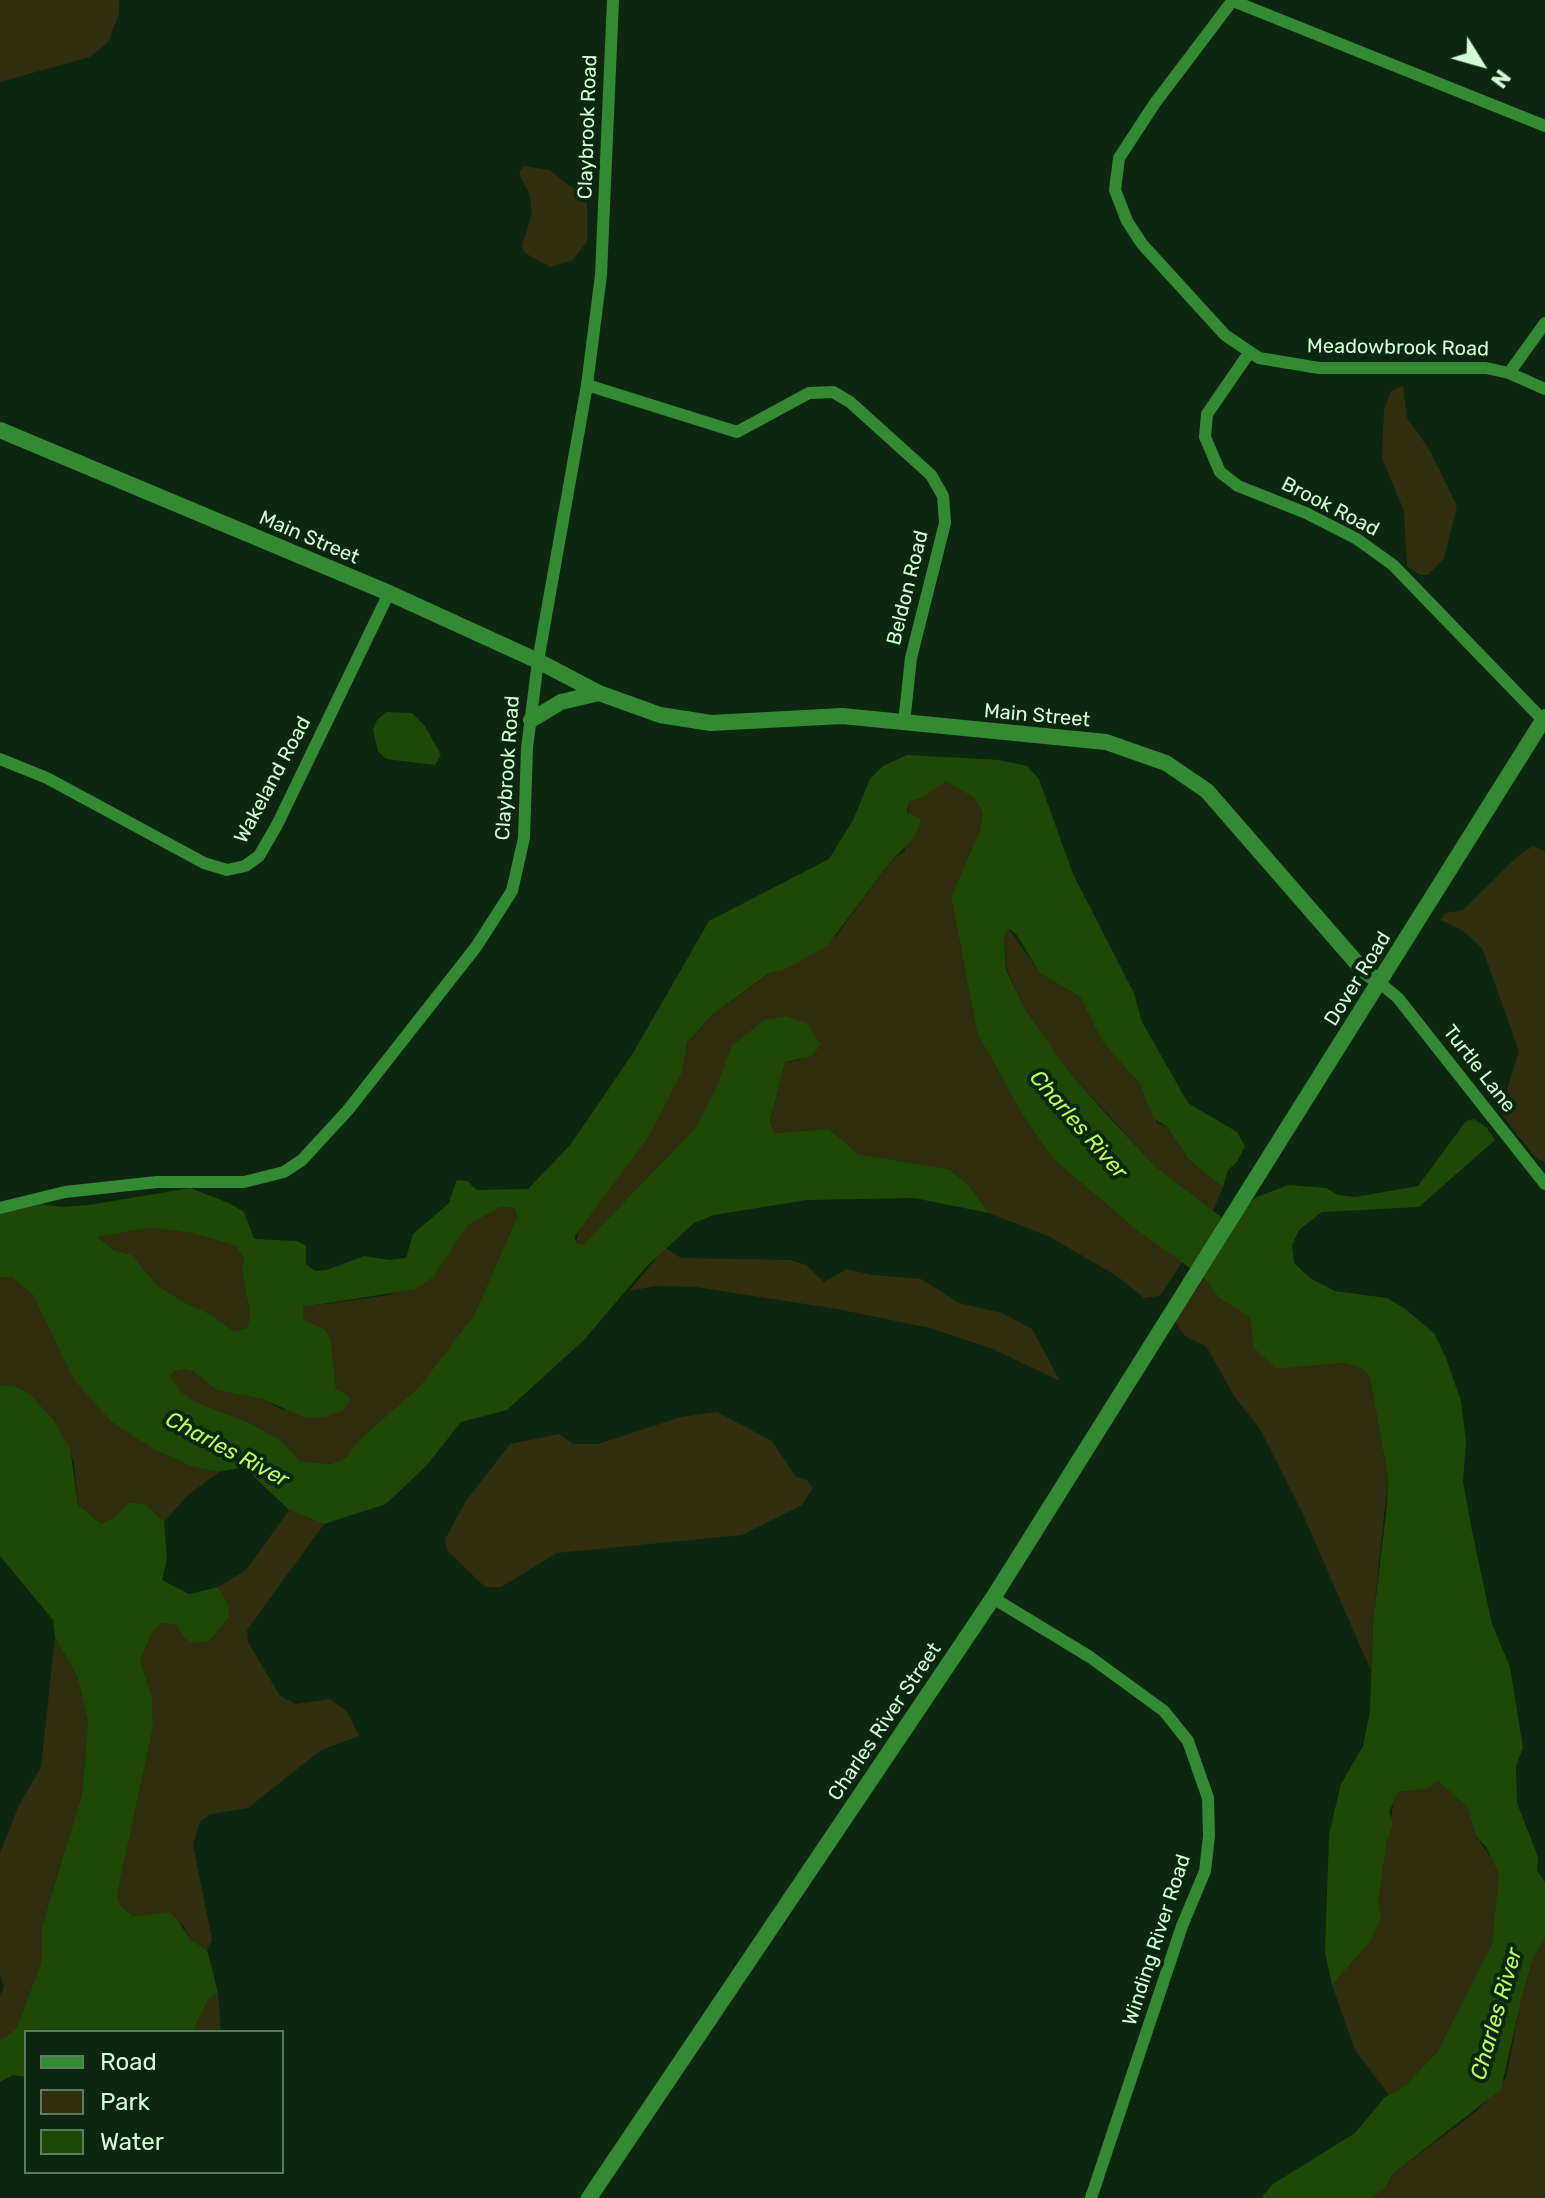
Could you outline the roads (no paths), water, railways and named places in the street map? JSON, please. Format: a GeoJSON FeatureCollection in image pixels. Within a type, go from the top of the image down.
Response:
{"type":"FeatureCollection","features":[{"type":"Feature","properties":{"kind":"street","name":"Claybrook Road"},"geometry":{"type":"LineString","coordinates":[[0,1208],[34,1197],[157,1182],[244,1182],[284,1172],[302,1160],[348,1110],[485,935],[512,891],[524,838],[538,661],[587,385],[602,261],[613,0]]}},
{"type":"Feature","properties":{"kind":"street","name":"Meadowbrook Road"},"geometry":{"type":"LineString","coordinates":[[1545,126],[1233,1],[1123,149],[1114,178],[1120,207],[1142,244],[1224,334],[1249,353],[1271,361],[1319,368],[1486,368],[1509,373],[1545,389]]}},
{"type":"Feature","properties":{"kind":"street","name":"Meadowbrook Road"},"geometry":{"type":"LineString","coordinates":[[1509,373],[1545,323]]}},
{"type":"Feature","properties":{"kind":"street","name":"Brook Road"},"geometry":{"type":"LineString","coordinates":[[1249,353],[1207,414],[1205,437],[1220,472],[1238,486],[1306,513],[1357,539],[1393,565],[1544,718]]}},
{"type":"Feature","properties":{"kind":"street","name":"Beldon Road"},"geometry":{"type":"LineString","coordinates":[[587,385],[737,432],[809,393],[833,392],[850,402],[931,475],[943,496],[945,523],[911,658],[904,723]]}},
{"type":"Feature","properties":{"kind":"street","name":"Main Street"},"geometry":{"type":"LineString","coordinates":[[0,430],[389,593],[538,661],[599,693],[685,721],[842,716],[1106,742],[1166,763],[1207,791],[1362,969],[1379,982]]}},
{"type":"Feature","properties":{"kind":"street","name":"Wakeland Road"},"geometry":{"type":"LineString","coordinates":[[0,759],[47,778],[204,863],[227,870],[245,866],[259,856],[277,825],[389,593]]}},
{"type":"Feature","properties":{"kind":"street"},"geometry":{"type":"LineString","coordinates":[[531,720],[561,702],[599,693]]}},
{"type":"Feature","properties":{"kind":"street","name":"Dover Road"},"geometry":{"type":"LineString","coordinates":[[1202,1261],[1544,718]]}},
{"type":"Feature","properties":{"kind":"street","name":"Turtle Lane"},"geometry":{"type":"LineString","coordinates":[[1379,982],[1398,998],[1545,1184]]}},
{"type":"Feature","properties":{"kind":"street","name":"Charles River Street"},"geometry":{"type":"LineString","coordinates":[[589,2198],[993,1598],[1202,1261]]}},
{"type":"Feature","properties":{"kind":"street","name":"Winding River Road"},"geometry":{"type":"LineString","coordinates":[[993,1598],[1090,1657],[1164,1711],[1188,1741],[1208,1798],[1209,1836],[1205,1871],[1182,1926],[1091,2198]]}},
{"type":"Feature","properties":{"kind":"water"},"geometry":{"type":"Polygon","coordinates":[[[386,712],[412,713],[425,726],[441,755],[435,765],[386,759],[378,751],[373,730],[377,720],[386,712]]]}},
{"type":"Feature","properties":{"kind":"water","name":"Charles River"},"geometry":{"type":"Polygon","coordinates":[[[907,755],[1000,760],[1027,766],[1039,779],[1073,874],[1134,993],[1142,1022],[1188,1103],[1237,1132],[1245,1146],[1237,1162],[1228,1170],[1223,1187],[1189,1160],[1167,1127],[1153,1118],[1140,1084],[1102,1041],[1080,997],[1040,973],[1016,934],[1009,929],[1004,938],[1006,970],[1025,1009],[1071,1074],[1155,1166],[1225,1220],[1257,1197],[1288,1185],[1326,1188],[1338,1195],[1355,1197],[1418,1186],[1466,1121],[1474,1119],[1487,1128],[1495,1140],[1419,1207],[1322,1212],[1299,1230],[1292,1245],[1294,1263],[1310,1278],[1335,1291],[1387,1298],[1404,1308],[1434,1333],[1446,1358],[1461,1401],[1466,1441],[1463,1481],[1472,1531],[1492,1624],[1510,1667],[1523,1748],[1516,1766],[1517,1803],[1538,1857],[1537,1871],[1545,1882],[1545,1940],[1534,1956],[1501,2089],[1393,2174],[1385,2188],[1371,2198],[1261,2198],[1273,2184],[1355,2133],[1385,2097],[1405,2086],[1437,2052],[1492,1944],[1499,1874],[1486,1847],[1476,1836],[1467,1807],[1438,1781],[1428,1789],[1398,1792],[1389,1812],[1393,1824],[1387,1841],[1378,1903],[1381,1918],[1371,1941],[1332,1985],[1325,1952],[1329,1834],[1341,1784],[1363,1746],[1370,1712],[1373,1622],[1387,1505],[1388,1478],[1370,1378],[1362,1368],[1345,1363],[1277,1369],[1254,1348],[1250,1317],[1219,1298],[1204,1278],[1138,1231],[1054,1160],[1025,1119],[977,1033],[951,896],[980,830],[983,812],[974,798],[946,781],[924,797],[909,802],[907,812],[921,819],[915,837],[892,860],[827,946],[784,970],[768,974],[713,1014],[687,1043],[683,1070],[649,1136],[575,1236],[576,1243],[583,1245],[694,1129],[714,1093],[732,1046],[764,1020],[786,1016],[807,1023],[821,1045],[810,1057],[785,1062],[770,1122],[774,1133],[829,1129],[858,1154],[949,1169],[968,1185],[989,1213],[914,1198],[807,1200],[714,1215],[694,1223],[646,1267],[584,1340],[507,1410],[461,1422],[427,1465],[386,1504],[324,1524],[289,1510],[244,1467],[219,1472],[193,1467],[153,1449],[111,1421],[75,1381],[33,1295],[11,1277],[0,1277],[0,1214],[40,1204],[63,1207],[89,1205],[190,1188],[244,1212],[254,1239],[297,1241],[306,1246],[306,1264],[315,1271],[327,1270],[364,1256],[390,1260],[406,1258],[413,1234],[449,1203],[457,1180],[467,1181],[477,1190],[528,1189],[571,1144],[633,1053],[709,921],[829,859],[853,820],[870,779],[883,766],[907,755]],[[501,1207],[468,1225],[434,1276],[417,1289],[303,1307],[303,1319],[324,1329],[331,1339],[336,1389],[347,1394],[350,1401],[344,1410],[326,1417],[306,1418],[262,1399],[217,1390],[194,1372],[184,1369],[174,1371],[171,1377],[180,1391],[196,1402],[250,1423],[283,1442],[300,1461],[330,1464],[346,1458],[359,1440],[420,1386],[475,1313],[517,1217],[514,1207],[501,1207]],[[151,1228],[98,1237],[113,1250],[132,1255],[157,1285],[182,1301],[214,1316],[233,1331],[247,1328],[250,1315],[242,1270],[244,1259],[236,1246],[191,1233],[151,1228]]]}},
{"type":"Feature","properties":{"kind":"water"},"geometry":{"type":"Polygon","coordinates":[[[12,1385],[29,1393],[53,1419],[70,1448],[78,1505],[101,1524],[116,1516],[128,1502],[147,1505],[164,1522],[167,1558],[162,1580],[189,1594],[218,1587],[228,1603],[229,1617],[209,1641],[193,1643],[184,1638],[177,1625],[163,1623],[153,1631],[140,1661],[152,1696],[153,1728],[117,1895],[121,1906],[133,1916],[169,1912],[175,1917],[191,1940],[207,1950],[218,1993],[208,2000],[193,2030],[24,2030],[24,2077],[13,2075],[0,2082],[0,2041],[16,2029],[41,1963],[42,1926],[82,1794],[88,1722],[77,1676],[55,1637],[53,1620],[0,1556],[0,1386],[12,1385]]]}}]}
